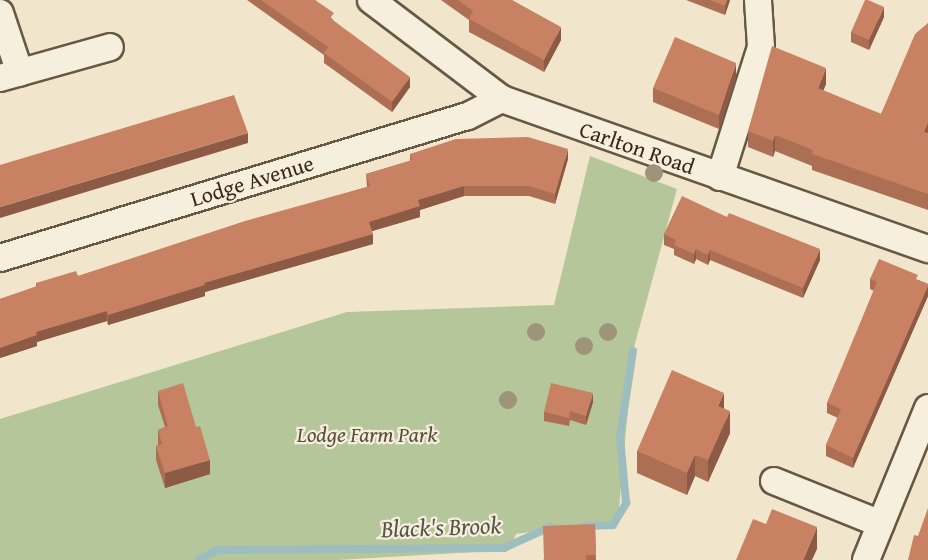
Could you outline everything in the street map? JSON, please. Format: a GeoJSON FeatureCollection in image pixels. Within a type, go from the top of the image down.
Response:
{"type":"FeatureCollection","features":[{"type":"Feature","properties":{"kind":"street","name":"Carlton Road"},"geometry":{"type":"LineString","coordinates":[[371,0],[501,99],[928,249]]}},
{"type":"Feature","properties":{"kind":"street"},"geometry":{"type":"LineString","coordinates":[[720,177],[761,47],[758,0]]}},
{"type":"Feature","properties":{"kind":"street"},"geometry":{"type":"LineString","coordinates":[[0,13],[10,75],[110,47]]}},
{"type":"Feature","properties":{"kind":"street","name":"Lodge Avenue"},"geometry":{"type":"LineString","coordinates":[[0,258],[468,116],[501,99]]}},
{"type":"Feature","properties":{"kind":"street"},"geometry":{"type":"LineString","coordinates":[[866,560],[928,408]]}},
{"type":"Feature","properties":{"kind":"street"},"geometry":{"type":"LineString","coordinates":[[774,481],[881,524]]}},
{"type":"Feature","properties":{"kind":"green space","name":"Lodge Farm Park"},"geometry":{"type":"Polygon","coordinates":[[[590,156],[677,189],[633,351],[618,520],[516,534],[509,550],[338,560],[0,560],[0,419],[347,312],[554,305],[590,156]]]}},
{"type":"Feature","properties":{"kind":"building"},"geometry":{"type":"Polygon","coordinates":[[[261,0],[315,0],[334,13],[330,18],[410,77],[392,102],[324,53],[328,47],[261,0]]]}},
{"type":"Feature","properties":{"kind":"building"},"geometry":{"type":"Polygon","coordinates":[[[458,0],[512,0],[561,27],[544,60],[469,19],[473,11],[458,0]]]}},
{"type":"Feature","properties":{"kind":"building"},"geometry":{"type":"Polygon","coordinates":[[[710,0],[727,0],[725,6],[710,0]]]}},
{"type":"Feature","properties":{"kind":"building"},"geometry":{"type":"Polygon","coordinates":[[[865,0],[884,7],[869,40],[851,32],[865,0]]]}},
{"type":"Feature","properties":{"kind":"building"},"geometry":{"type":"Polygon","coordinates":[[[928,23],[928,123],[924,132],[928,133],[928,194],[812,154],[813,150],[775,135],[773,141],[748,131],[772,46],[826,68],[818,88],[881,114],[915,34],[928,23]]]}},
{"type":"Feature","properties":{"kind":"building"},"geometry":{"type":"Polygon","coordinates":[[[675,37],[736,63],[719,115],[653,88],[675,37]]]}},
{"type":"Feature","properties":{"kind":"building"},"geometry":{"type":"Polygon","coordinates":[[[234,95],[248,133],[0,207],[0,165],[234,95]]]}},
{"type":"Feature","properties":{"kind":"building"},"geometry":{"type":"Polygon","coordinates":[[[528,137],[568,149],[555,194],[529,186],[464,186],[418,200],[420,206],[369,222],[373,234],[204,283],[205,285],[108,315],[107,311],[36,332],[37,335],[0,348],[0,299],[37,286],[36,283],[76,271],[78,276],[245,221],[370,186],[366,174],[412,160],[410,154],[456,139],[528,137]]]}},
{"type":"Feature","properties":{"kind":"building"},"geometry":{"type":"Polygon","coordinates":[[[682,196],[727,217],[729,213],[820,249],[803,288],[710,250],[708,255],[696,249],[694,254],[674,245],[676,240],[664,234],[682,196]]]}},
{"type":"Feature","properties":{"kind":"building"},"geometry":{"type":"Polygon","coordinates":[[[879,259],[918,275],[916,279],[928,286],[853,458],[826,445],[841,409],[827,403],[877,282],[870,279],[879,259]]]}},
{"type":"Feature","properties":{"kind":"building"},"geometry":{"type":"Polygon","coordinates":[[[672,370],[724,393],[718,406],[730,411],[708,460],[695,455],[687,473],[637,451],[672,370]]]}},
{"type":"Feature","properties":{"kind":"building"},"geometry":{"type":"Polygon","coordinates":[[[183,383],[196,427],[200,426],[210,460],[165,473],[156,446],[162,444],[158,430],[168,426],[158,391],[183,383]]]}},
{"type":"Feature","properties":{"kind":"building"},"geometry":{"type":"Polygon","coordinates":[[[551,383],[593,393],[586,416],[570,411],[569,418],[544,412],[551,383]]]}},
{"type":"Feature","properties":{"kind":"building"},"geometry":{"type":"Polygon","coordinates":[[[928,508],[928,560],[908,560],[914,535],[918,536],[928,508]]]}},
{"type":"Feature","properties":{"kind":"building"},"geometry":{"type":"Polygon","coordinates":[[[772,509],[817,527],[803,560],[736,560],[753,519],[766,524],[772,509]]]}},
{"type":"Feature","properties":{"kind":"building"},"geometry":{"type":"Polygon","coordinates":[[[595,524],[596,555],[586,555],[586,560],[544,560],[543,526],[595,524]]]}},
{"type":"Feature","properties":{"kind":"waterway","name":"Black's Brook"},"geometry":{"type":"LineString","coordinates":[[586,526],[613,525],[626,503],[620,437],[633,351]]}},
{"type":"Feature","properties":{"kind":"waterway","name":"Black's Brook"},"geometry":{"type":"LineString","coordinates":[[199,560],[217,550],[504,548],[550,527]]}}]}
